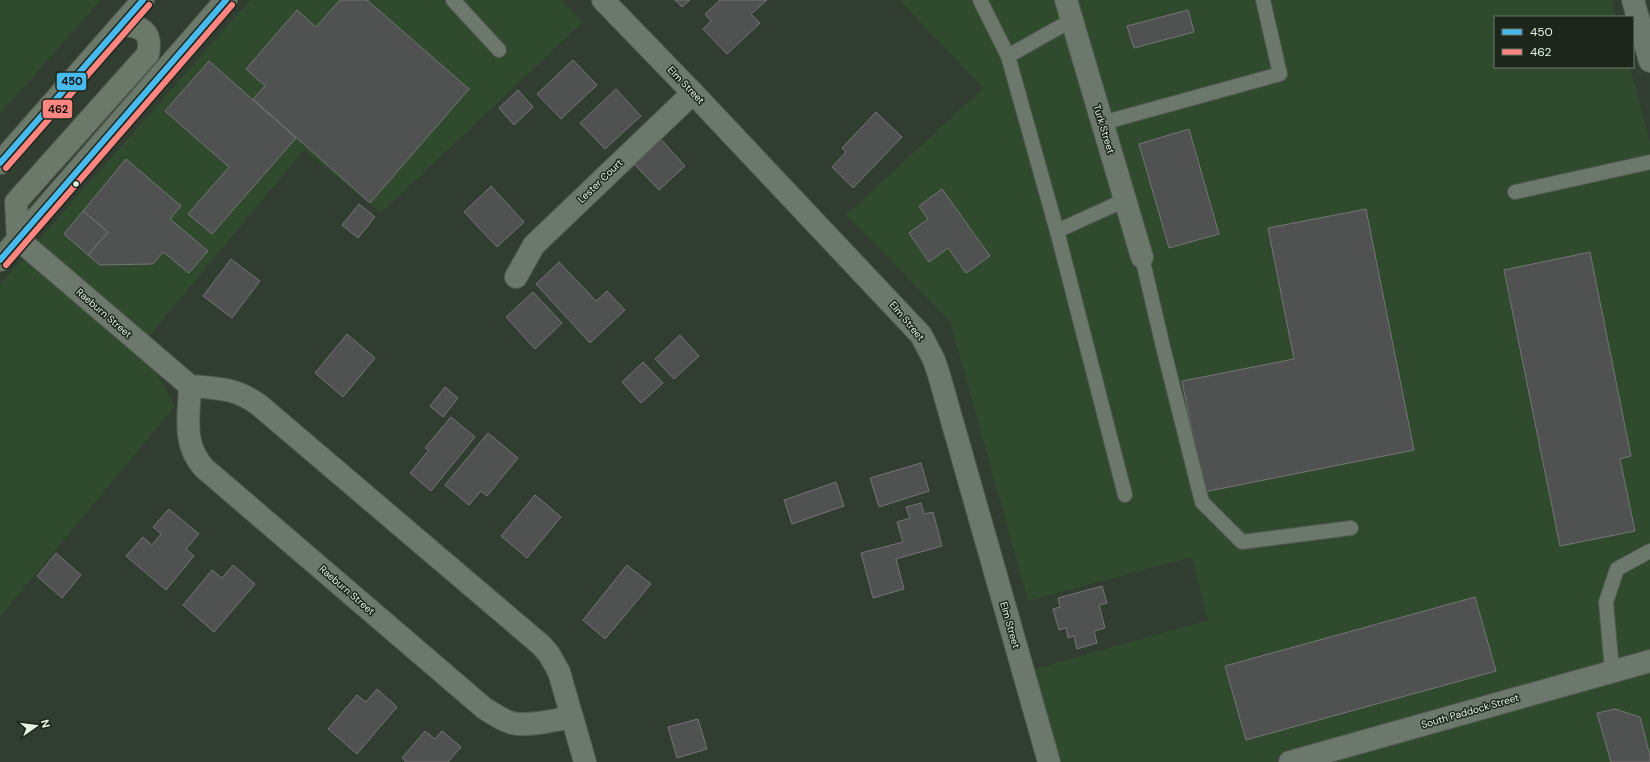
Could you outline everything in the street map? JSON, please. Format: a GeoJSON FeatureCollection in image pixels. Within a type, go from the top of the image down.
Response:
{"type":"FeatureCollection","features":[{"type":"Feature","properties":{"kind":"main road"},"geometry":{"type":"LineString","coordinates":[[0,163],[143,0]]}},
{"type":"Feature","properties":{"kind":"main road"},"geometry":{"type":"LineString","coordinates":[[0,260],[226,0]]}},
{"type":"Feature","properties":{"kind":"main road"},"geometry":{"type":"LineString","coordinates":[[18,239],[16,202],[148,54],[150,44],[148,35],[142,29],[133,26],[121,25]]}},
{"type":"Feature","properties":{"kind":"street","name":"Elm Street"},"geometry":{"type":"LineString","coordinates":[[603,0],[693,92],[913,324],[928,346],[939,375],[1049,762]]}},
{"type":"Feature","properties":{"kind":"street"},"geometry":{"type":"LineString","coordinates":[[1633,0],[1650,61]]}},
{"type":"Feature","properties":{"kind":"street","name":"Turk Street"},"geometry":{"type":"LineString","coordinates":[[1069,10],[1142,257]]}},
{"type":"Feature","properties":{"kind":"street","name":"Lester Court"},"geometry":{"type":"LineString","coordinates":[[516,277],[534,244],[693,92]]}},
{"type":"Feature","properties":{"kind":"street","name":"Raeburn Street"},"geometry":{"type":"LineString","coordinates":[[18,239],[190,386],[188,436],[192,454],[204,468],[495,716],[505,721],[521,724],[572,717]]}},
{"type":"Feature","properties":{"kind":"street"},"geometry":{"type":"LineString","coordinates":[[190,386],[232,390],[251,398],[260,404],[541,645],[549,654],[559,672],[585,762]]}},
{"type":"Feature","properties":{"kind":"street","name":"South Paddock Street"},"geometry":{"type":"LineString","coordinates":[[1290,762],[1650,661]]}},
{"type":"Feature","properties":{"kind":"lane"},"geometry":{"type":"LineString","coordinates":[[453,0],[499,50]]}},
{"type":"Feature","properties":{"kind":"lane"},"geometry":{"type":"LineString","coordinates":[[980,0],[1008,56],[1057,231],[1125,495]]}},
{"type":"Feature","properties":{"kind":"lane"},"geometry":{"type":"LineString","coordinates":[[1102,123],[1280,74],[1263,0]]}},
{"type":"Feature","properties":{"kind":"lane"},"geometry":{"type":"LineString","coordinates":[[1008,56],[1069,10]]}},
{"type":"Feature","properties":{"kind":"lane"},"geometry":{"type":"LineString","coordinates":[[1515,192],[1650,162]]}},
{"type":"Feature","properties":{"kind":"lane"},"geometry":{"type":"LineString","coordinates":[[1057,231],[1125,200]]}},
{"type":"Feature","properties":{"kind":"lane"},"geometry":{"type":"LineString","coordinates":[[1142,257],[1202,502],[1242,542],[1351,528]]}},
{"type":"Feature","properties":{"kind":"lane"},"geometry":{"type":"LineString","coordinates":[[1612,671],[1606,602],[1617,570],[1650,551]]}},
{"type":"Feature","properties":{"kind":"shaded area"},"geometry":{"type":"Polygon","coordinates":[[[0,0],[101,0],[0,114],[0,0]]]}},
{"type":"Feature","properties":{"kind":"shaded area"},"geometry":{"type":"Polygon","coordinates":[[[250,0],[562,0],[583,22],[381,213],[304,150],[141,346],[175,406],[0,617],[0,284],[250,0]]]}},
{"type":"Feature","properties":{"kind":"shaded area"},"geometry":{"type":"Polygon","coordinates":[[[899,0],[1612,0],[1616,16],[1494,16],[1494,68],[1630,68],[1650,142],[1650,762],[1048,762],[1024,672],[1208,620],[1192,557],[1028,601],[950,321],[846,215],[983,88],[899,0]]]}},
{"type":"Feature","properties":{"kind":"building"},"geometry":{"type":"Polygon","coordinates":[[[340,0],[367,0],[469,89],[370,203],[253,99],[265,86],[246,69],[297,10],[316,27],[340,0]]]}},
{"type":"Feature","properties":{"kind":"building"},"geometry":{"type":"Polygon","coordinates":[[[675,0],[690,0],[682,7],[675,0]]]}},
{"type":"Feature","properties":{"kind":"building"},"geometry":{"type":"Polygon","coordinates":[[[720,0],[767,0],[751,14],[760,23],[727,54],[703,29],[711,21],[705,14],[720,0]]]}},
{"type":"Feature","properties":{"kind":"building"},"geometry":{"type":"Polygon","coordinates":[[[1188,10],[1194,32],[1134,48],[1127,26],[1188,10]]]}},
{"type":"Feature","properties":{"kind":"building"},"geometry":{"type":"Polygon","coordinates":[[[573,60],[597,85],[561,119],[537,94],[573,60]]]}},
{"type":"Feature","properties":{"kind":"building"},"geometry":{"type":"Polygon","coordinates":[[[209,61],[296,138],[212,234],[188,214],[229,167],[165,111],[209,61]]]}},
{"type":"Feature","properties":{"kind":"building"},"geometry":{"type":"Polygon","coordinates":[[[616,89],[641,116],[605,149],[580,123],[616,89]]]}},
{"type":"Feature","properties":{"kind":"building"},"geometry":{"type":"Polygon","coordinates":[[[518,90],[533,107],[514,125],[499,108],[518,90]]]}},
{"type":"Feature","properties":{"kind":"building"},"geometry":{"type":"Polygon","coordinates":[[[876,112],[902,137],[853,188],[832,167],[846,152],[842,148],[876,112]]]}},
{"type":"Feature","properties":{"kind":"building"},"geometry":{"type":"Polygon","coordinates":[[[1189,129],[1219,234],[1169,248],[1139,144],[1189,129]]]}},
{"type":"Feature","properties":{"kind":"building"},"geometry":{"type":"Polygon","coordinates":[[[658,136],[685,166],[659,190],[631,161],[658,136]]]}},
{"type":"Feature","properties":{"kind":"building"},"geometry":{"type":"Polygon","coordinates":[[[126,159],[181,206],[170,219],[208,251],[189,273],[163,252],[153,264],[100,265],[88,255],[108,232],[83,211],[126,159]]]}},
{"type":"Feature","properties":{"kind":"building"},"geometry":{"type":"Polygon","coordinates":[[[491,186],[524,222],[497,247],[464,212],[491,186]]]}},
{"type":"Feature","properties":{"kind":"building"},"geometry":{"type":"Polygon","coordinates":[[[942,189],[990,256],[966,273],[948,248],[929,262],[909,233],[928,219],[919,206],[942,189]]]}},
{"type":"Feature","properties":{"kind":"building"},"geometry":{"type":"Polygon","coordinates":[[[359,204],[375,217],[358,238],[342,225],[359,204]]]}},
{"type":"Feature","properties":{"kind":"building"},"geometry":{"type":"Polygon","coordinates":[[[1366,209],[1414,450],[1204,492],[1182,381],[1294,359],[1268,228],[1366,209]]]}},
{"type":"Feature","properties":{"kind":"building"},"geometry":{"type":"Polygon","coordinates":[[[83,211],[108,232],[88,255],[64,234],[83,211]]]}},
{"type":"Feature","properties":{"kind":"building"},"geometry":{"type":"Polygon","coordinates":[[[1590,252],[1631,456],[1620,459],[1635,531],[1560,546],[1504,270],[1590,252]]]}},
{"type":"Feature","properties":{"kind":"building"},"geometry":{"type":"Polygon","coordinates":[[[231,259],[260,281],[232,318],[203,296],[231,259]]]}},
{"type":"Feature","properties":{"kind":"building"},"geometry":{"type":"Polygon","coordinates":[[[559,262],[596,301],[607,291],[625,310],[590,343],[536,284],[559,262]]]}},
{"type":"Feature","properties":{"kind":"building"},"geometry":{"type":"Polygon","coordinates":[[[533,292],[562,323],[535,349],[506,317],[533,292]]]}},
{"type":"Feature","properties":{"kind":"building"},"geometry":{"type":"Polygon","coordinates":[[[347,334],[375,358],[343,397],[315,373],[347,334]]]}},
{"type":"Feature","properties":{"kind":"building"},"geometry":{"type":"Polygon","coordinates":[[[680,335],[699,356],[674,379],[655,359],[680,335]]]}},
{"type":"Feature","properties":{"kind":"building"},"geometry":{"type":"Polygon","coordinates":[[[643,362],[663,383],[641,403],[622,382],[643,362]]]}},
{"type":"Feature","properties":{"kind":"building"},"geometry":{"type":"Polygon","coordinates":[[[445,387],[458,398],[443,417],[430,406],[445,387]]]}},
{"type":"Feature","properties":{"kind":"building"},"geometry":{"type":"Polygon","coordinates":[[[451,417],[475,437],[431,491],[410,473],[429,450],[425,448],[451,417]]]}},
{"type":"Feature","properties":{"kind":"building"},"geometry":{"type":"Polygon","coordinates":[[[488,433],[518,458],[487,496],[481,491],[469,505],[445,485],[488,433]]]}},
{"type":"Feature","properties":{"kind":"building"},"geometry":{"type":"Polygon","coordinates":[[[921,463],[929,491],[879,507],[870,478],[921,463]]]}},
{"type":"Feature","properties":{"kind":"building"},"geometry":{"type":"Polygon","coordinates":[[[836,482],[844,506],[792,524],[784,500],[836,482]]]}},
{"type":"Feature","properties":{"kind":"building"},"geometry":{"type":"Polygon","coordinates":[[[535,495],[561,517],[527,558],[501,536],[535,495]]]}},
{"type":"Feature","properties":{"kind":"building"},"geometry":{"type":"Polygon","coordinates":[[[921,503],[924,514],[933,512],[942,546],[896,559],[904,589],[873,598],[861,553],[903,542],[897,522],[910,518],[906,507],[921,503]]]}},
{"type":"Feature","properties":{"kind":"building"},"geometry":{"type":"Polygon","coordinates":[[[169,509],[199,534],[186,549],[194,556],[166,590],[126,556],[143,537],[152,545],[161,534],[153,527],[169,509]]]}},
{"type":"Feature","properties":{"kind":"building"},"geometry":{"type":"Polygon","coordinates":[[[56,553],[81,575],[62,598],[37,576],[56,553]]]}},
{"type":"Feature","properties":{"kind":"building"},"geometry":{"type":"Polygon","coordinates":[[[233,565],[255,584],[214,632],[183,605],[212,570],[222,578],[233,565]]]}},
{"type":"Feature","properties":{"kind":"building"},"geometry":{"type":"Polygon","coordinates":[[[627,565],[651,584],[605,639],[583,620],[627,565]]]}},
{"type":"Feature","properties":{"kind":"building"},"geometry":{"type":"Polygon","coordinates":[[[1102,586],[1107,603],[1099,605],[1105,628],[1094,631],[1097,643],[1077,649],[1074,636],[1068,638],[1066,628],[1059,630],[1053,609],[1060,607],[1058,598],[1102,586]]]}},
{"type":"Feature","properties":{"kind":"building"},"geometry":{"type":"Polygon","coordinates":[[[1475,597],[1496,671],[1246,740],[1225,666],[1475,597]]]}},
{"type":"Feature","properties":{"kind":"building"},"geometry":{"type":"Polygon","coordinates":[[[377,689],[397,707],[357,754],[328,729],[357,695],[366,702],[377,689]]]}},
{"type":"Feature","properties":{"kind":"building"},"geometry":{"type":"Polygon","coordinates":[[[1615,709],[1640,717],[1650,756],[1650,762],[1611,762],[1597,713],[1615,709]]]}},
{"type":"Feature","properties":{"kind":"building"},"geometry":{"type":"Polygon","coordinates":[[[698,719],[707,749],[677,758],[668,727],[698,719]]]}},
{"type":"Feature","properties":{"kind":"building"},"geometry":{"type":"Polygon","coordinates":[[[425,731],[435,739],[442,731],[461,747],[448,762],[406,762],[402,758],[425,731]]]}},
{"type":"Feature","properties":{"kind":"transit line","name":"450"},"geometry":{"type":"LineString","coordinates":[[0,163],[143,0]]}},
{"type":"Feature","properties":{"kind":"transit line","name":"450"},"geometry":{"type":"LineString","coordinates":[[0,260],[226,0]]}},
{"type":"Feature","properties":{"kind":"transit line","name":"462"},"geometry":{"type":"LineString","coordinates":[[6,168],[149,5]]}},
{"type":"Feature","properties":{"kind":"transit line","name":"462"},"geometry":{"type":"LineString","coordinates":[[6,265],[232,5]]}}]}
